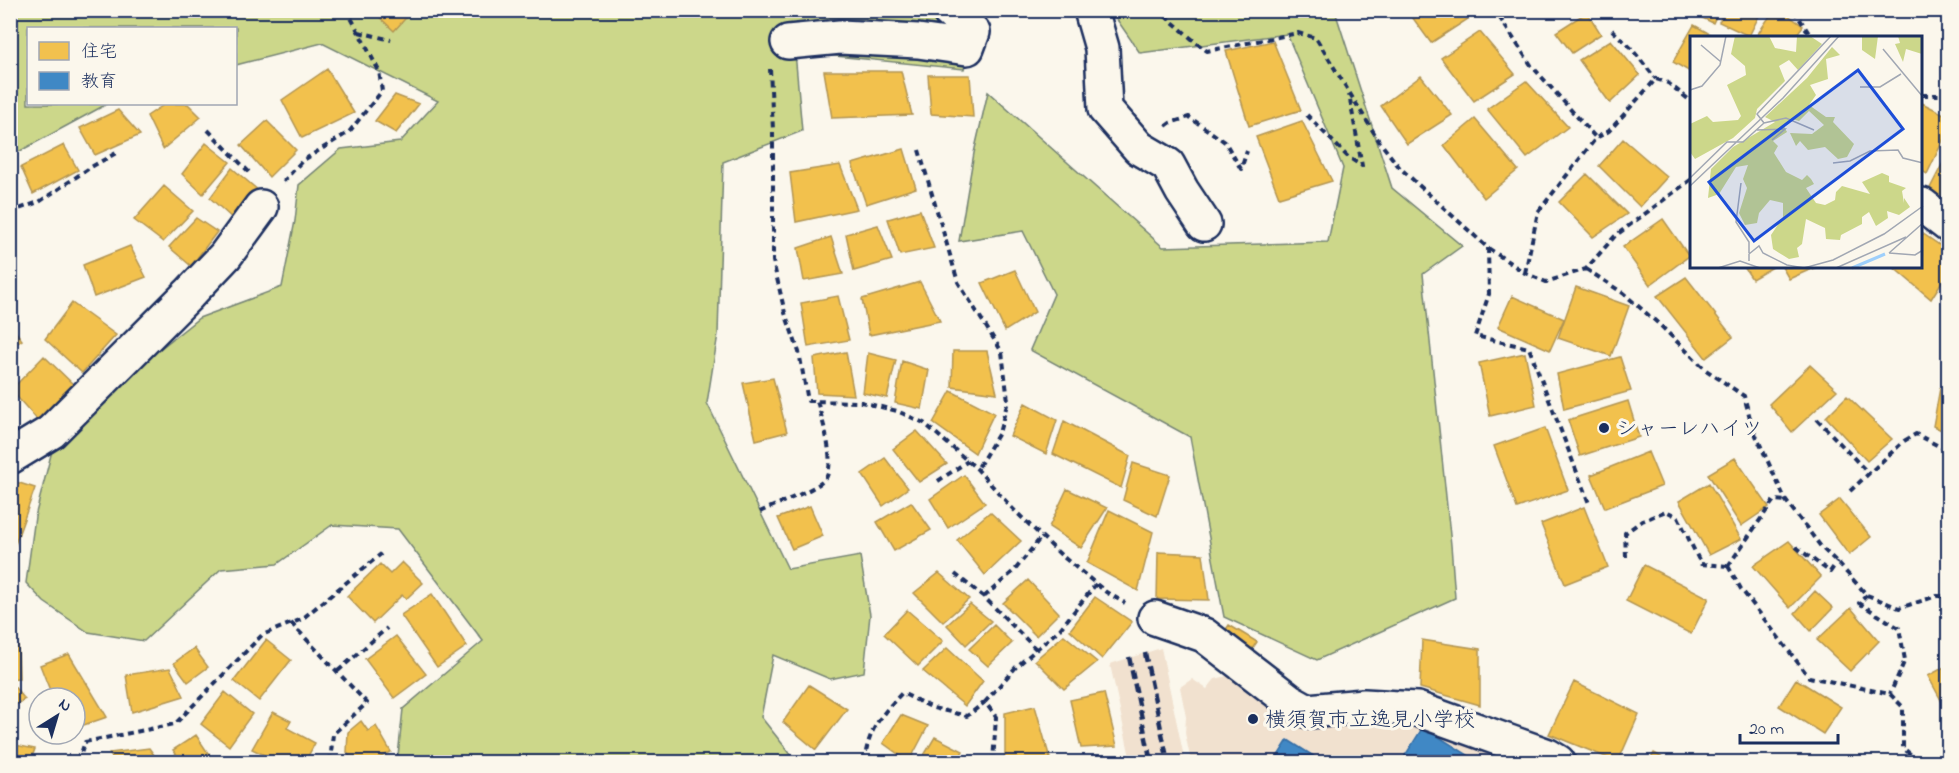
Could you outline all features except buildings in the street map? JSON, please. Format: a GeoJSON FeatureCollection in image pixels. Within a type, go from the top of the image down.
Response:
{"type":"FeatureCollection","features":[{"type":"Feature","properties":{"kind":"street"},"geometry":{"type":"LineString","coordinates":[[788,42],[840,37],[967,48],[973,32],[948,10]]}},
{"type":"Feature","properties":{"kind":"street"},"geometry":{"type":"LineString","coordinates":[[1091,10],[1101,48],[1105,108],[1139,147],[1167,165],[1204,224]]}},
{"type":"Feature","properties":{"kind":"street"},"geometry":{"type":"LineString","coordinates":[[10,457],[51,432],[165,319],[225,256],[266,201]]}},
{"type":"Feature","properties":{"kind":"street"},"geometry":{"type":"LineString","coordinates":[[1923,206],[1948,225]]}},
{"type":"Feature","properties":{"kind":"street"},"geometry":{"type":"LineString","coordinates":[[1155,618],[1204,635],[1290,701],[1308,711],[1364,706],[1416,709],[1548,756],[1558,762]]}},
{"type":"Feature","properties":{"kind":"path"},"geometry":{"type":"LineString","coordinates":[[208,129],[266,201],[302,161],[349,132],[382,91],[379,71],[347,10]]}},
{"type":"Feature","properties":{"kind":"path"},"geometry":{"type":"LineString","coordinates":[[1156,10],[1207,51],[1298,33],[1316,38],[1379,141],[1400,168],[1488,248],[1525,273],[1546,282],[1586,269],[1615,236],[1690,180]]}},
{"type":"Feature","properties":{"kind":"path"},"geometry":{"type":"LineString","coordinates":[[1492,10],[1496,12],[1531,65],[1596,138]]}},
{"type":"Feature","properties":{"kind":"path"},"geometry":{"type":"LineString","coordinates":[[1794,10],[1811,36]]}},
{"type":"Feature","properties":{"kind":"path"},"geometry":{"type":"LineString","coordinates":[[1612,30],[1656,79],[1668,83],[1690,100]]}},
{"type":"Feature","properties":{"kind":"path"},"geometry":{"type":"LineString","coordinates":[[359,32],[391,40]]}},
{"type":"Feature","properties":{"kind":"path"},"geometry":{"type":"LineString","coordinates":[[788,42],[770,63],[773,130],[773,261],[785,313],[799,352],[808,401],[861,402],[897,411],[924,423],[977,469],[1013,509],[1061,555],[1106,592],[1155,618]]}},
{"type":"Feature","properties":{"kind":"path"},"geometry":{"type":"LineString","coordinates":[[1525,273],[1538,212],[1596,138],[1609,131],[1656,79]]}},
{"type":"Feature","properties":{"kind":"path"},"geometry":{"type":"LineString","coordinates":[[1306,115],[1348,157],[1362,166],[1349,90]]}},
{"type":"Feature","properties":{"kind":"path"},"geometry":{"type":"LineString","coordinates":[[1923,94],[1948,95]]}},
{"type":"Feature","properties":{"kind":"path"},"geometry":{"type":"LineString","coordinates":[[1139,147],[1170,123],[1189,117],[1225,142],[1241,169],[1247,151]]}},
{"type":"Feature","properties":{"kind":"path"},"geometry":{"type":"LineString","coordinates":[[919,150],[958,282],[1002,352],[1008,400],[999,433],[977,469]]}},
{"type":"Feature","properties":{"kind":"path"},"geometry":{"type":"LineString","coordinates":[[10,212],[39,202],[118,152]]}},
{"type":"Feature","properties":{"kind":"path"},"geometry":{"type":"LineString","coordinates":[[1488,248],[1489,294],[1475,336],[1529,348],[1590,506]]}},
{"type":"Feature","properties":{"kind":"path"},"geometry":{"type":"LineString","coordinates":[[1586,269],[1623,293],[1706,370],[1743,396],[1753,429],[1786,501],[1822,548],[1867,595],[1899,608],[1937,596],[1948,596]]}},
{"type":"Feature","properties":{"kind":"path"},"geometry":{"type":"LineString","coordinates":[[760,512],[817,486],[827,477],[830,453],[817,401]]}},
{"type":"Feature","properties":{"kind":"path"},"geometry":{"type":"LineString","coordinates":[[1817,419],[1869,474]]}},
{"type":"Feature","properties":{"kind":"path"},"geometry":{"type":"LineString","coordinates":[[1850,491],[1904,441],[1916,434],[1948,451]]}},
{"type":"Feature","properties":{"kind":"path"},"geometry":{"type":"LineString","coordinates":[[938,481],[968,461]]}},
{"type":"Feature","properties":{"kind":"path"},"geometry":{"type":"LineString","coordinates":[[1728,566],[1774,500],[1786,501]]}},
{"type":"Feature","properties":{"kind":"path"},"geometry":{"type":"LineString","coordinates":[[1626,557],[1625,533],[1642,521],[1666,512],[1678,517],[1701,564],[1728,566]]}},
{"type":"Feature","properties":{"kind":"path"},"geometry":{"type":"LineString","coordinates":[[984,597],[1015,570],[1042,536]]}},
{"type":"Feature","properties":{"kind":"path"},"geometry":{"type":"LineString","coordinates":[[1796,546],[1830,572],[1837,562]]}},
{"type":"Feature","properties":{"kind":"path"},"geometry":{"type":"LineString","coordinates":[[78,762],[85,742],[175,724],[262,635],[302,619],[381,554]]}},
{"type":"Feature","properties":{"kind":"path"},"geometry":{"type":"LineString","coordinates":[[1728,566],[1741,589],[1809,677],[1890,694],[1903,706],[1904,748],[1920,762]]}},
{"type":"Feature","properties":{"kind":"path"},"geometry":{"type":"LineString","coordinates":[[955,574],[984,597],[1036,649]]}},
{"type":"Feature","properties":{"kind":"path"},"geometry":{"type":"LineString","coordinates":[[864,762],[878,719],[902,693],[933,708],[967,716],[985,702],[1016,667],[1060,629],[1096,584]]}},
{"type":"Feature","properties":{"kind":"path"},"geometry":{"type":"LineString","coordinates":[[1867,595],[1859,603],[1899,628],[1905,660],[1890,694]]}},
{"type":"Feature","properties":{"kind":"path"},"geometry":{"type":"LineString","coordinates":[[291,623],[367,703],[333,734],[330,762]]}},
{"type":"Feature","properties":{"kind":"path"},"geometry":{"type":"LineString","coordinates":[[338,671],[387,628]]}},
{"type":"Feature","properties":{"kind":"path"},"geometry":{"type":"LineString","coordinates":[[985,702],[996,717],[993,762]]}},
{"type":"Feature","properties":{"kind":"shaded area"},"geometry":{"type":"Polygon","coordinates":[[[1161,648],[1185,762],[1131,762],[1110,664],[1161,648]]]}},
{"type":"Feature","properties":{"kind":"shaded area","name":"横須賀市立逸見小学校"},"geometry":{"type":"Polygon","coordinates":[[[1244,672],[1295,715],[1412,716],[1543,762],[1191,762],[1180,687],[1192,679],[1207,689],[1215,679],[1244,672]]]}},
{"type":"Feature","properties":{"kind":"green space"},"geometry":{"type":"Polygon","coordinates":[[[21,11],[981,11],[964,69],[795,52],[802,131],[723,162],[718,334],[707,403],[788,569],[860,556],[870,615],[864,672],[830,679],[773,655],[761,717],[792,756],[790,762],[386,762],[398,756],[403,709],[483,641],[398,529],[332,525],[277,564],[221,569],[144,641],[88,632],[44,602],[26,583],[35,517],[54,443],[126,376],[199,318],[282,287],[295,221],[299,185],[341,149],[400,142],[438,101],[322,43],[237,65],[237,27],[27,27],[27,105],[105,105],[11,156],[11,21],[21,11]]]}},
{"type":"Feature","properties":{"kind":"green space"},"geometry":{"type":"Polygon","coordinates":[[[1111,11],[1335,11],[1392,188],[1462,246],[1423,274],[1455,598],[1317,660],[1224,617],[1190,437],[1030,350],[1054,294],[1023,231],[959,241],[974,153],[988,92],[1163,247],[1328,242],[1343,168],[1287,34],[1140,53],[1111,11]]]}},
{"type":"Feature","properties":{"kind":"railway"},"geometry":{"type":"LineString","coordinates":[[1145,653],[1168,762]]}},
{"type":"Feature","properties":{"kind":"railway"},"geometry":{"type":"LineString","coordinates":[[1129,657],[1151,762]]}},
{"type":"Feature","properties":{"kind":"place","name":"シャーレハイツ"},"geometry":{"type":"Point","coordinates":[1604,428]}},
{"type":"Feature","properties":{"kind":"place","name":"横須賀市立逸見小学校"},"geometry":{"type":"Point","coordinates":[1253,719]}}]}
